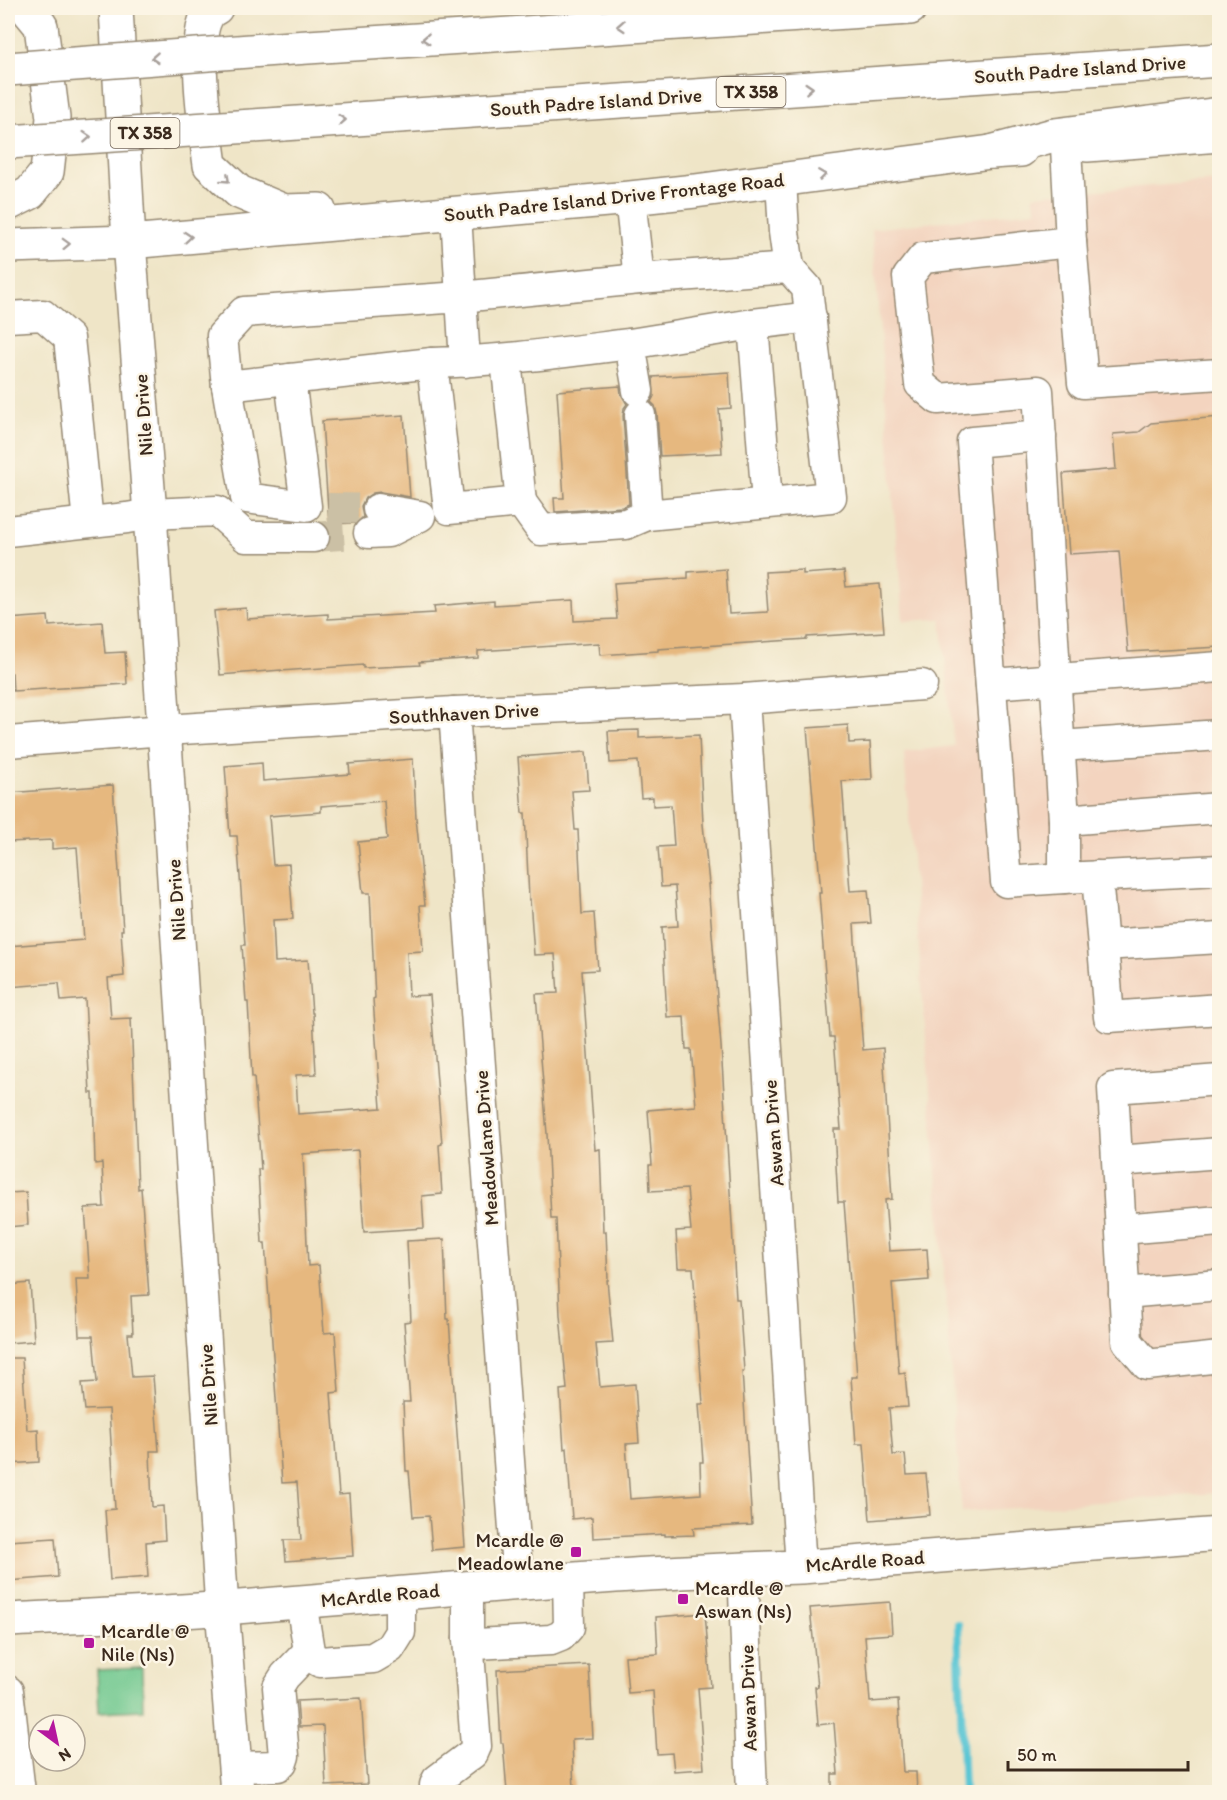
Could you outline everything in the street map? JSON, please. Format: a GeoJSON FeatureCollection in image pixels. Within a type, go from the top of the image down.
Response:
{"type":"FeatureCollection","features":[{"type":"Feature","properties":{"kind":"main road"},"geometry":{"type":"LineString","coordinates":[[8,204],[30,193],[47,171],[53,118],[41,27],[26,8]]}},
{"type":"Feature","properties":{"kind":"main road","name":"Nile Drive"},"geometry":{"type":"LineString","coordinates":[[116,8],[129,243],[150,514],[222,1608],[236,1780]]}},
{"type":"Feature","properties":{"kind":"main road"},"geometry":{"type":"LineString","coordinates":[[216,8],[208,14],[201,36],[201,93],[210,165],[239,192],[284,211],[378,209],[453,214]]}},
{"type":"Feature","properties":{"kind":"main road"},"geometry":{"type":"LineString","coordinates":[[8,69],[909,8]]}},
{"type":"Feature","properties":{"kind":"main road","name":"South Padre Island Drive"},"geometry":{"type":"LineString","coordinates":[[8,142],[1220,60]]}},
{"type":"Feature","properties":{"kind":"main road"},"geometry":{"type":"LineString","coordinates":[[991,152],[1054,135],[1220,114]]}},
{"type":"Feature","properties":{"kind":"main road","name":"South Padre Island Drive Frontage Road"},"geometry":{"type":"LineString","coordinates":[[8,246],[129,243],[630,198],[991,152],[1220,135]]}},
{"type":"Feature","properties":{"kind":"main road","name":"McArdle Road"},"geometry":{"type":"LineString","coordinates":[[8,1620],[222,1608],[518,1583],[743,1568],[801,1567],[1220,1534]]}},
{"type":"Feature","properties":{"kind":"street"},"geometry":{"type":"LineString","coordinates":[[1066,147],[1071,242],[1083,383]]}},
{"type":"Feature","properties":{"kind":"street"},"geometry":{"type":"LineString","coordinates":[[506,360],[521,502],[541,530],[626,524],[646,515],[831,497],[807,288],[789,268],[781,180]]}},
{"type":"Feature","properties":{"kind":"street"},"geometry":{"type":"LineString","coordinates":[[630,198],[639,279]]}},
{"type":"Feature","properties":{"kind":"street"},"geometry":{"type":"LineString","coordinates":[[453,214],[465,362]]}},
{"type":"Feature","properties":{"kind":"street"},"geometry":{"type":"LineString","coordinates":[[1071,242],[923,258],[908,277],[920,384],[938,399],[1038,391],[1083,383],[1220,374]]}},
{"type":"Feature","properties":{"kind":"street"},"geometry":{"type":"LineString","coordinates":[[246,498],[227,386],[222,336],[244,312],[461,297],[639,279],[789,268]]}},
{"type":"Feature","properties":{"kind":"street"},"geometry":{"type":"LineString","coordinates":[[8,317],[43,315],[69,338],[88,522]]}},
{"type":"Feature","properties":{"kind":"street"},"geometry":{"type":"LineString","coordinates":[[227,386],[432,363],[506,360],[811,317]]}},
{"type":"Feature","properties":{"kind":"street"},"geometry":{"type":"LineString","coordinates":[[753,324],[767,502]]}},
{"type":"Feature","properties":{"kind":"street"},"geometry":{"type":"LineString","coordinates":[[630,344],[639,403],[646,515]]}},
{"type":"Feature","properties":{"kind":"street"},"geometry":{"type":"LineString","coordinates":[[432,363],[449,509]]}},
{"type":"Feature","properties":{"kind":"street"},"geometry":{"type":"LineString","coordinates":[[8,531],[150,514],[217,511],[246,498],[317,507],[290,379]]}},
{"type":"Feature","properties":{"kind":"street"},"geometry":{"type":"LineString","coordinates":[[1038,391],[1064,820],[1064,878]]}},
{"type":"Feature","properties":{"kind":"street"},"geometry":{"type":"LineString","coordinates":[[1041,436],[972,442],[1006,882],[1220,870]]}},
{"type":"Feature","properties":{"kind":"street"},"geometry":{"type":"LineString","coordinates":[[373,521],[388,532],[420,516],[449,509],[521,502]]}},
{"type":"Feature","properties":{"kind":"street"},"geometry":{"type":"LineString","coordinates":[[217,511],[246,537],[314,537]]}},
{"type":"Feature","properties":{"kind":"street"},"geometry":{"type":"LineString","coordinates":[[991,684],[1220,666]]}},
{"type":"Feature","properties":{"kind":"street","name":"Southhaven Drive"},"geometry":{"type":"LineString","coordinates":[[8,742],[454,712],[744,699],[922,685]]}},
{"type":"Feature","properties":{"kind":"street","name":"Aswan Drive"},"geometry":{"type":"LineString","coordinates":[[744,699],[801,1567]]}},
{"type":"Feature","properties":{"kind":"street","name":"Meadowlane Drive"},"geometry":{"type":"LineString","coordinates":[[454,712],[518,1583]]}},
{"type":"Feature","properties":{"kind":"street"},"geometry":{"type":"LineString","coordinates":[[1060,746],[1220,735]]}},
{"type":"Feature","properties":{"kind":"street"},"geometry":{"type":"LineString","coordinates":[[1064,820],[1220,808]]}},
{"type":"Feature","properties":{"kind":"street"},"geometry":{"type":"LineString","coordinates":[[1097,876],[1109,1017],[1220,1010]]}},
{"type":"Feature","properties":{"kind":"street"},"geometry":{"type":"LineString","coordinates":[[1103,945],[1220,938]]}},
{"type":"Feature","properties":{"kind":"street"},"geometry":{"type":"LineString","coordinates":[[1220,1080],[1113,1088],[1127,1341],[1147,1365],[1220,1357]]}},
{"type":"Feature","properties":{"kind":"street"},"geometry":{"type":"LineString","coordinates":[[1118,1161],[1220,1153]]}},
{"type":"Feature","properties":{"kind":"street"},"geometry":{"type":"LineString","coordinates":[[1121,1228],[1220,1221]]}},
{"type":"Feature","properties":{"kind":"street"},"geometry":{"type":"LineString","coordinates":[[1125,1293],[1220,1285]]}},
{"type":"Feature","properties":{"kind":"street","name":"Aswan Drive"},"geometry":{"type":"LineString","coordinates":[[743,1568],[752,1792]]}},
{"type":"Feature","properties":{"kind":"street"},"geometry":{"type":"LineString","coordinates":[[468,1639],[477,1644],[551,1640],[561,1635],[569,1627],[568,1580]]}},
{"type":"Feature","properties":{"kind":"street"},"geometry":{"type":"LineString","coordinates":[[437,1792],[435,1785],[437,1780],[473,1753],[476,1746],[468,1639],[468,1587]]}},
{"type":"Feature","properties":{"kind":"street"},"geometry":{"type":"LineString","coordinates":[[302,1602],[309,1651],[313,1658],[320,1662],[373,1658],[390,1648],[400,1632],[400,1593]]}},
{"type":"Feature","properties":{"kind":"street"},"geometry":{"type":"LineString","coordinates":[[236,1780],[278,1766],[282,1762],[284,1756],[278,1687],[285,1676],[309,1651]]}},
{"type":"Feature","properties":{"kind":"street"},"geometry":{"type":"LineString","coordinates":[[8,1691],[20,1792]]}},
{"type":"Feature","properties":{"kind":"shaded area"},"geometry":{"type":"Polygon","coordinates":[[[1219,181],[1219,1493],[962,1512],[904,752],[954,746],[941,619],[903,621],[872,229],[1036,211],[1033,195],[1219,181]]]}},
{"type":"Feature","properties":{"kind":"green space"},"geometry":{"type":"Polygon","coordinates":[[[142,1668],[143,1710],[99,1712],[97,1670],[142,1668]]]}},
{"type":"Feature","properties":{"kind":"building"},"geometry":{"type":"Polygon","coordinates":[[[729,372],[731,408],[719,409],[722,453],[660,456],[657,414],[651,402],[654,396],[653,377],[729,372]]]}},
{"type":"Feature","properties":{"kind":"building"},"geometry":{"type":"Polygon","coordinates":[[[620,386],[621,394],[627,404],[623,416],[629,504],[622,507],[555,512],[554,498],[564,498],[557,391],[620,386]]]}},
{"type":"Feature","properties":{"kind":"building"},"geometry":{"type":"Polygon","coordinates":[[[404,415],[410,497],[381,492],[373,493],[365,498],[361,506],[363,517],[356,523],[329,524],[322,421],[404,415]]]}},
{"type":"Feature","properties":{"kind":"building"},"geometry":{"type":"Polygon","coordinates":[[[1220,417],[1220,647],[1128,652],[1119,551],[1069,554],[1063,474],[1116,469],[1113,434],[1139,432],[1151,423],[1220,417]]]}},
{"type":"Feature","properties":{"kind":"building"},"geometry":{"type":"Polygon","coordinates":[[[726,569],[729,614],[768,612],[765,572],[803,570],[803,574],[844,571],[846,587],[880,584],[884,632],[600,655],[599,643],[478,651],[478,658],[419,662],[420,665],[363,668],[363,665],[220,675],[214,611],[246,608],[247,619],[328,614],[328,619],[435,613],[434,606],[494,601],[494,605],[573,600],[574,621],[617,619],[614,583],[688,578],[688,572],[726,569]]]}},
{"type":"Feature","properties":{"kind":"building"},"geometry":{"type":"Polygon","coordinates":[[[48,616],[49,626],[102,622],[105,653],[125,652],[127,684],[13,691],[12,673],[8,673],[8,619],[48,616]]]}},
{"type":"Feature","properties":{"kind":"building"},"geometry":{"type":"Polygon","coordinates":[[[848,725],[849,743],[870,742],[872,779],[842,781],[850,891],[868,890],[871,923],[854,924],[863,1050],[883,1048],[892,1199],[885,1200],[889,1251],[927,1249],[929,1280],[892,1283],[899,1374],[905,1373],[908,1407],[889,1408],[893,1455],[905,1454],[907,1475],[926,1474],[930,1515],[870,1520],[864,1444],[856,1444],[851,1377],[857,1377],[844,1202],[838,1202],[834,1129],[841,1129],[834,1037],[830,1037],[807,728],[848,725]]]}},
{"type":"Feature","properties":{"kind":"building"},"geometry":{"type":"Polygon","coordinates":[[[639,730],[639,738],[699,735],[703,824],[721,1046],[736,1299],[739,1299],[744,1371],[742,1371],[752,1525],[693,1528],[694,1535],[665,1536],[665,1534],[593,1538],[592,1517],[572,1519],[567,1448],[564,1449],[560,1390],[567,1389],[560,1315],[556,1219],[551,1219],[536,994],[558,993],[555,954],[534,955],[525,813],[522,813],[518,757],[586,752],[589,790],[572,791],[575,830],[578,830],[582,914],[594,913],[598,970],[582,971],[595,1150],[600,1149],[603,1232],[606,1231],[607,1280],[613,1343],[596,1344],[600,1387],[635,1384],[639,1443],[626,1444],[630,1499],[701,1494],[700,1462],[703,1462],[699,1404],[703,1404],[693,1268],[678,1268],[676,1231],[691,1230],[687,1189],[650,1191],[649,1165],[652,1165],[648,1110],[696,1106],[691,1049],[686,1049],[684,1016],[667,1017],[662,927],[678,926],[675,886],[661,887],[658,847],[674,846],[671,805],[653,806],[653,797],[641,798],[638,761],[610,763],[608,731],[639,730]]]}},
{"type":"Feature","properties":{"kind":"building"},"geometry":{"type":"Polygon","coordinates":[[[413,759],[416,818],[425,905],[420,905],[423,951],[407,952],[409,996],[430,995],[442,1144],[439,1145],[442,1194],[422,1196],[424,1228],[364,1232],[358,1150],[303,1154],[308,1266],[319,1265],[324,1333],[335,1332],[339,1392],[331,1393],[339,1495],[349,1494],[353,1556],[286,1561],[284,1540],[301,1540],[297,1482],[282,1483],[265,1243],[262,1243],[258,1169],[261,1169],[254,1077],[252,1077],[248,1002],[246,1002],[242,945],[245,945],[237,836],[230,836],[225,766],[262,763],[263,781],[350,774],[349,764],[413,759]],[[384,801],[321,806],[321,812],[269,816],[273,865],[289,864],[293,919],[273,920],[275,962],[308,960],[316,1074],[296,1075],[298,1114],[381,1108],[373,999],[375,998],[370,893],[363,893],[358,842],[387,839],[384,801]]]}},
{"type":"Feature","properties":{"kind":"building"},"geometry":{"type":"Polygon","coordinates":[[[113,785],[124,976],[108,978],[111,1019],[131,1018],[138,1189],[141,1188],[149,1295],[131,1296],[133,1334],[128,1334],[132,1377],[153,1376],[159,1451],[150,1451],[152,1507],[163,1506],[165,1540],[146,1542],[148,1577],[110,1580],[105,1510],[115,1509],[109,1409],[85,1410],[82,1383],[97,1382],[93,1336],[79,1336],[76,1279],[90,1279],[85,1208],[104,1207],[102,1163],[95,1164],[93,1093],[90,1093],[85,999],[61,1001],[59,983],[8,987],[8,946],[84,940],[77,847],[52,849],[52,840],[8,842],[8,793],[113,785]]]}},
{"type":"Feature","properties":{"kind":"building"},"geometry":{"type":"Polygon","coordinates":[[[26,1192],[28,1225],[8,1227],[8,1193],[26,1192]]]}},
{"type":"Feature","properties":{"kind":"building"},"geometry":{"type":"Polygon","coordinates":[[[444,1239],[447,1319],[449,1319],[465,1547],[432,1550],[429,1516],[413,1517],[409,1471],[406,1471],[403,1402],[410,1402],[404,1322],[411,1321],[407,1241],[444,1239]]]}},
{"type":"Feature","properties":{"kind":"building"},"geometry":{"type":"Polygon","coordinates":[[[30,1283],[34,1341],[8,1343],[8,1285],[30,1283]]]}},
{"type":"Feature","properties":{"kind":"building"},"geometry":{"type":"Polygon","coordinates":[[[8,1358],[22,1358],[27,1430],[38,1429],[39,1462],[8,1464],[8,1358]]]}},
{"type":"Feature","properties":{"kind":"building"},"geometry":{"type":"Polygon","coordinates":[[[55,1538],[58,1577],[8,1581],[8,1541],[55,1538]]]}},
{"type":"Feature","properties":{"kind":"building"},"geometry":{"type":"Polygon","coordinates":[[[890,1602],[892,1634],[865,1636],[870,1702],[898,1700],[903,1772],[916,1772],[917,1792],[832,1792],[832,1774],[838,1774],[834,1723],[818,1725],[815,1687],[818,1687],[810,1608],[890,1602]]]}},
{"type":"Feature","properties":{"kind":"building"},"geometry":{"type":"Polygon","coordinates":[[[705,1613],[711,1687],[698,1688],[704,1769],[674,1771],[672,1753],[657,1754],[653,1691],[628,1693],[625,1656],[658,1654],[656,1617],[705,1613]]]}},
{"type":"Feature","properties":{"kind":"building"},"geometry":{"type":"Polygon","coordinates":[[[589,1665],[593,1738],[572,1739],[574,1792],[507,1792],[503,1743],[501,1743],[497,1670],[589,1665]]]}},
{"type":"Feature","properties":{"kind":"building"},"geometry":{"type":"Polygon","coordinates":[[[361,1698],[367,1784],[326,1786],[323,1726],[299,1727],[297,1701],[361,1698]]]}},
{"type":"Feature","properties":{"kind":"waterway"},"geometry":{"type":"LineString","coordinates":[[958,1624],[964,1792]]}},
{"type":"Feature","properties":{"kind":"tunnel"},"geometry":{"type":"LineString","coordinates":[[328,508],[378,509]]}},
{"type":"Feature","properties":{"kind":"tunnel"},"geometry":{"type":"LineString","coordinates":[[314,537],[369,533]]}},
{"type":"Feature","properties":{"kind":"place","name":"Mcardle @ Meadowlane"},"geometry":{"type":"Point","coordinates":[576,1552]}},
{"type":"Feature","properties":{"kind":"place","name":"Mcardle @ Aswan (Ns)"},"geometry":{"type":"Point","coordinates":[683,1599]}},
{"type":"Feature","properties":{"kind":"place","name":"Mcardle @ Nile (Ns)"},"geometry":{"type":"Point","coordinates":[89,1643]}}]}
